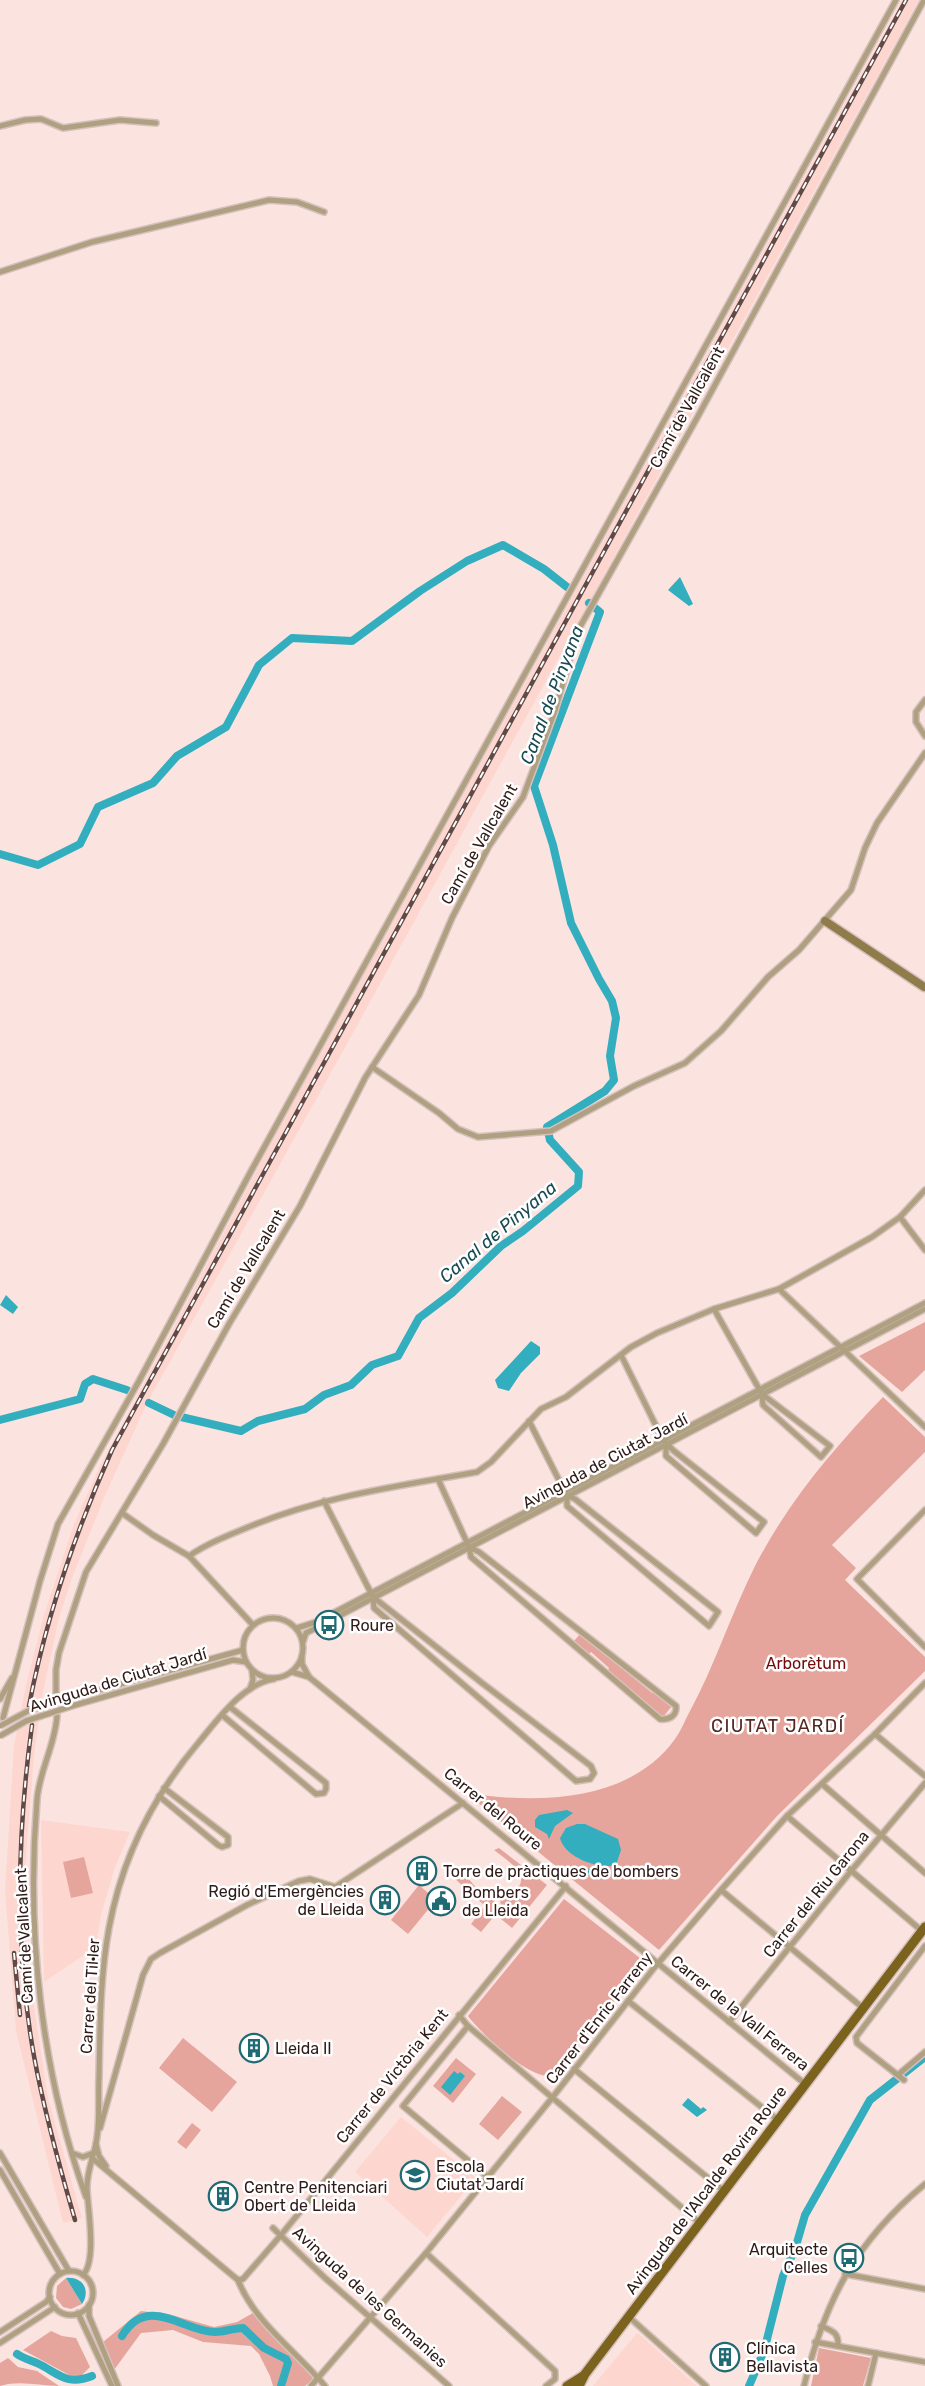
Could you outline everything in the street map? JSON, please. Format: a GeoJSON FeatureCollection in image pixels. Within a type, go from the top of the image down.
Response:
{"type":"FeatureCollection","features":[{"type":"Feature","properties":{"kind":"main road","name":"Avinguda de l'Alcalde Rovira Roure"},"geometry":{"type":"LineString","coordinates":[[579,2386],[585,2374],[924,1929]]}},
{"type":"Feature","properties":{"kind":"main road","name":"Avinguda de l'Alcalde Rovira Roure"},"geometry":{"type":"LineString","coordinates":[[567,2386],[585,2374]]}},
{"type":"Feature","properties":{"kind":"street"},"geometry":{"type":"LineString","coordinates":[[3,1719],[40,1581],[58,1524],[139,1381],[250,1173],[896,0]]}},
{"type":"Feature","properties":{"kind":"street","name":"Camí de Vallcalent"},"geometry":{"type":"LineString","coordinates":[[56,1696],[56,1670],[59,1653],[82,1580],[300,1206],[372,1067],[419,995],[452,918],[489,846],[523,796],[555,711],[575,640],[590,609],[697,418],[924,0]]}},
{"type":"Feature","properties":{"kind":"street"},"geometry":{"type":"LineString","coordinates":[[0,126],[41,119],[63,128],[120,120],[156,123]]}},
{"type":"Feature","properties":{"kind":"street"},"geometry":{"type":"LineString","coordinates":[[0,272],[92,243],[269,200],[297,202],[324,212]]}},
{"type":"Feature","properties":{"kind":"street"},"geometry":{"type":"LineString","coordinates":[[925,700],[915,712],[916,722],[925,736]]}},
{"type":"Feature","properties":{"kind":"street"},"geometry":{"type":"LineString","coordinates":[[372,1067],[414,1095],[458,1129],[478,1137],[548,1131],[634,1086],[685,1063],[721,1031],[768,977],[799,950],[851,890],[876,823],[925,753]]}},
{"type":"Feature","properties":{"kind":"street"},"geometry":{"type":"LineString","coordinates":[[825,921],[924,987]]}},
{"type":"Feature","properties":{"kind":"street"},"geometry":{"type":"LineString","coordinates":[[189,1556],[229,1535],[287,1511],[350,1494],[477,1472],[491,1462],[541,1409],[566,1397],[631,1347],[657,1333],[714,1309],[779,1289],[872,1237],[900,1217],[925,1190]]}},
{"type":"Feature","properties":{"kind":"street"},"geometry":{"type":"LineString","coordinates":[[900,1217],[925,1250]]}},
{"type":"Feature","properties":{"kind":"street"},"geometry":{"type":"LineString","coordinates":[[779,1289],[925,1427]]}},
{"type":"Feature","properties":{"kind":"street","name":"Avinguda de Ciutat Jardí"},"geometry":{"type":"LineString","coordinates":[[843,1349],[925,1303]]}},
{"type":"Feature","properties":{"kind":"street"},"geometry":{"type":"LineString","coordinates":[[714,1309],[760,1392],[763,1405],[820,1457],[830,1446],[760,1392]]}},
{"type":"Feature","properties":{"kind":"street","name":"Avinguda de Ciutat Jardí"},"geometry":{"type":"LineString","coordinates":[[297,1628],[316,1622],[372,1595],[843,1349],[925,1309]]}},
{"type":"Feature","properties":{"kind":"street"},"geometry":{"type":"LineString","coordinates":[[621,1355],[664,1442],[666,1456],[756,1533],[764,1522],[664,1442]]}},
{"type":"Feature","properties":{"kind":"street"},"geometry":{"type":"LineString","coordinates":[[529,1421],[566,1494],[567,1506],[709,1626],[718,1612],[566,1494]]}},
{"type":"Feature","properties":{"kind":"street"},"geometry":{"type":"LineString","coordinates":[[438,1479],[468,1545],[471,1557],[660,1719],[667,1720],[672,1717],[676,1706],[575,1625],[468,1545]]}},
{"type":"Feature","properties":{"kind":"street"},"geometry":{"type":"LineString","coordinates":[[324,1501],[372,1595],[375,1608],[576,1781],[590,1779],[594,1773],[591,1766],[372,1595]]}},
{"type":"Feature","properties":{"kind":"street"},"geometry":{"type":"LineString","coordinates":[[925,1510],[857,1579],[925,1647]]}},
{"type":"Feature","properties":{"kind":"street"},"geometry":{"type":"LineString","coordinates":[[122,1513],[189,1556],[253,1625]]}},
{"type":"Feature","properties":{"kind":"street"},"geometry":{"type":"LineString","coordinates":[[643,1569],[651,1558]]}},
{"type":"Feature","properties":{"kind":"street","name":"Avinguda de Ciutat Jardí"},"geometry":{"type":"LineString","coordinates":[[303,1642],[306,1633],[372,1595]]}},
{"type":"Feature","properties":{"kind":"street"},"geometry":{"type":"LineString","coordinates":[[303,1657],[292,1672],[274,1679],[266,1678],[252,1670],[246,1662],[243,1650],[248,1632],[261,1620],[280,1618],[297,1628],[303,1642],[303,1657],[302,1664],[309,1677]]}},
{"type":"Feature","properties":{"kind":"street"},"geometry":{"type":"LineString","coordinates":[[566,1637],[575,1625]]}},
{"type":"Feature","properties":{"kind":"street","name":"Avinguda de Ciutat Jardí"},"geometry":{"type":"LineString","coordinates":[[0,1726],[28,1711],[243,1650]]}},
{"type":"Feature","properties":{"kind":"street","name":"Avinguda de Ciutat Jardí"},"geometry":{"type":"LineString","coordinates":[[0,1736],[26,1721],[72,1706],[233,1660],[246,1662]]}},
{"type":"Feature","properties":{"kind":"street"},"geometry":{"type":"LineString","coordinates":[[0,1699],[16,1668]]}},
{"type":"Feature","properties":{"kind":"street"},"geometry":{"type":"LineString","coordinates":[[250,1689],[253,1680],[252,1670]]}},
{"type":"Feature","properties":{"kind":"street","name":"Carrer del Roure"},"geometry":{"type":"LineString","coordinates":[[292,1672],[309,1677],[566,1886],[658,1964]]}},
{"type":"Feature","properties":{"kind":"street","name":"Carrer del Til·ler"},"geometry":{"type":"LineString","coordinates":[[83,2275],[87,2270],[90,2246],[88,2172],[98,2136],[102,1972],[116,1897],[128,1858],[159,1796],[186,1757],[230,1707],[250,1689],[262,1681],[274,1679]]}},
{"type":"Feature","properties":{"kind":"street"},"geometry":{"type":"LineString","coordinates":[[474,1693],[482,1683]]}},
{"type":"Feature","properties":{"kind":"street","name":"Carrer d'Enric Farreny"},"geometry":{"type":"LineString","coordinates":[[312,2386],[426,2253],[658,1964],[721,1890],[787,1816],[875,1734],[925,1683]]}},
{"type":"Feature","properties":{"kind":"street"},"geometry":{"type":"LineString","coordinates":[[222,1716],[316,1794],[327,1789],[326,1783],[230,1707]]}},
{"type":"Feature","properties":{"kind":"street","name":"Camí de Vallcalent"},"geometry":{"type":"LineString","coordinates":[[57,1716],[54,1736],[38,1790],[33,1858],[34,1932],[45,2034],[72,2153],[88,2204]]}},
{"type":"Feature","properties":{"kind":"street"},"geometry":{"type":"LineString","coordinates":[[875,1734],[925,1776]]}},
{"type":"Feature","properties":{"kind":"street","name":"Carrer del Riu Garona"},"geometry":{"type":"LineString","coordinates":[[729,2022],[850,1871],[925,1783]]}},
{"type":"Feature","properties":{"kind":"street"},"geometry":{"type":"LineString","coordinates":[[822,1784],[925,1873]]}},
{"type":"Feature","properties":{"kind":"street"},"geometry":{"type":"LineString","coordinates":[[159,1796],[218,1845],[222,1847],[228,1845],[228,1837],[164,1788]]}},
{"type":"Feature","properties":{"kind":"street"},"geometry":{"type":"LineString","coordinates":[[98,2136],[143,1976],[151,1959],[178,1942],[298,1881],[310,1879],[335,1887],[463,1803]]}},
{"type":"Feature","properties":{"kind":"street"},"geometry":{"type":"LineString","coordinates":[[787,1816],[850,1871],[924,1929]]}},
{"type":"Feature","properties":{"kind":"street","name":"Carrer de Victòria Kent"},"geometry":{"type":"LineString","coordinates":[[238,2280],[243,2279],[281,2235],[566,1886]]}},
{"type":"Feature","properties":{"kind":"street"},"geometry":{"type":"LineString","coordinates":[[721,1890],[863,2008]]}},
{"type":"Feature","properties":{"kind":"street"},"geometry":{"type":"LineString","coordinates":[[904,2080],[857,2043],[856,2037],[925,1946]]}},
{"type":"Feature","properties":{"kind":"street","name":"Carrer de la Vall Ferrera"},"geometry":{"type":"LineString","coordinates":[[658,1964],[805,2084]]}},
{"type":"Feature","properties":{"kind":"street"},"geometry":{"type":"LineString","coordinates":[[628,2001],[778,2120]]}},
{"type":"Feature","properties":{"kind":"street"},"geometry":{"type":"LineString","coordinates":[[459,2015],[468,2026],[700,2223]]}},
{"type":"Feature","properties":{"kind":"street"},"geometry":{"type":"LineString","coordinates":[[851,2024],[871,2017]]}},
{"type":"Feature","properties":{"kind":"street","name":"Carrer de Victòria Kent"},"geometry":{"type":"LineString","coordinates":[[468,2026],[403,2106],[488,2177]]}},
{"type":"Feature","properties":{"kind":"street"},"geometry":{"type":"LineString","coordinates":[[899,2074],[925,2052]]}},
{"type":"Feature","properties":{"kind":"street"},"geometry":{"type":"LineString","coordinates":[[574,2069],[724,2191]]}},
{"type":"Feature","properties":{"kind":"street"},"geometry":{"type":"LineString","coordinates":[[96,2143],[102,2161],[114,2177]]}},
{"type":"Feature","properties":{"kind":"street"},"geometry":{"type":"LineString","coordinates":[[0,2153],[69,2271]]}},
{"type":"Feature","properties":{"kind":"street"},"geometry":{"type":"LineString","coordinates":[[72,2153],[83,2157],[93,2156],[114,2177],[238,2280],[244,2294],[261,2317],[325,2386]]}},
{"type":"Feature","properties":{"kind":"street"},"geometry":{"type":"LineString","coordinates":[[88,2172],[98,2168],[114,2177]]}},
{"type":"Feature","properties":{"kind":"street"},"geometry":{"type":"LineString","coordinates":[[0,2170],[60,2274]]}},
{"type":"Feature","properties":{"kind":"street"},"geometry":{"type":"LineString","coordinates":[[804,2386],[815,2342],[845,2274],[868,2242],[910,2196],[925,2184]]}},
{"type":"Feature","properties":{"kind":"street","name":"Avinguda de les Germanies"},"geometry":{"type":"LineString","coordinates":[[273,2228],[448,2386]]}},
{"type":"Feature","properties":{"kind":"street"},"geometry":{"type":"LineString","coordinates":[[426,2253],[555,2371],[555,2379],[546,2386]]}},
{"type":"Feature","properties":{"kind":"street"},"geometry":{"type":"LineString","coordinates":[[89,2305],[78,2313],[65,2314],[55,2307],[50,2297],[51,2284],[60,2274],[69,2271],[83,2275],[91,2285],[92,2299],[89,2305],[89,2316],[118,2386]]}},
{"type":"Feature","properties":{"kind":"street"},"geometry":{"type":"LineString","coordinates":[[845,2274],[925,2289]]}},
{"type":"Feature","properties":{"kind":"street"},"geometry":{"type":"LineString","coordinates":[[0,2332],[46,2302],[50,2297]]}},
{"type":"Feature","properties":{"kind":"street"},"geometry":{"type":"LineString","coordinates":[[0,2343],[55,2307]]}},
{"type":"Feature","properties":{"kind":"street"},"geometry":{"type":"LineString","coordinates":[[78,2313],[112,2386]]}},
{"type":"Feature","properties":{"kind":"street"},"geometry":{"type":"LineString","coordinates":[[629,2316],[706,2386]]}},
{"type":"Feature","properties":{"kind":"street"},"geometry":{"type":"LineString","coordinates":[[821,2326],[838,2336],[838,2346]]}},
{"type":"Feature","properties":{"kind":"street"},"geometry":{"type":"LineString","coordinates":[[815,2342],[925,2362]]}},
{"type":"Feature","properties":{"kind":"street"},"geometry":{"type":"LineString","coordinates":[[868,2386],[876,2353]]}},
{"type":"Feature","properties":{"kind":"shaded area"},"geometry":{"type":"Polygon","coordinates":[[[902,0],[919,0],[352,1035],[147,1403],[104,1498],[72,1578],[59,1618],[43,1692],[34,1755],[25,1870],[26,1954],[48,2098],[82,2218],[63,2223],[16,2031],[5,1891],[14,1745],[44,1615],[74,1524],[100,1466],[276,1134],[902,0]]]}},
{"type":"Feature","properties":{"kind":"shaded area"},"geometry":{"type":"Polygon","coordinates":[[[41,1820],[130,1832],[115,1867],[101,1915],[96,1947],[44,1982],[41,1820]]]}},
{"type":"Feature","properties":{"kind":"shaded area","name":"Escola Ciutat Jardí"},"geometry":{"type":"Polygon","coordinates":[[[401,2117],[476,2178],[427,2237],[355,2172],[401,2117]]]}},
{"type":"Feature","properties":{"kind":"shaded area"},"geometry":{"type":"Polygon","coordinates":[[[638,2333],[697,2386],[593,2386],[638,2333]]]}},
{"type":"Feature","properties":{"kind":"green space"},"geometry":{"type":"Polygon","coordinates":[[[925,1322],[925,1370],[902,1392],[859,1356],[925,1322]]]}},
{"type":"Feature","properties":{"kind":"green space","name":"Arborètum"},"geometry":{"type":"Polygon","coordinates":[[[883,1397],[925,1437],[925,1452],[832,1545],[856,1568],[845,1580],[925,1657],[925,1671],[777,1816],[659,1950],[466,1793],[522,1798],[551,1798],[580,1794],[607,1787],[633,1776],[656,1760],[681,1729],[707,1676],[738,1602],[768,1542],[797,1498],[829,1456],[883,1397]]]}},
{"type":"Feature","properties":{"kind":"green space"},"geometry":{"type":"Polygon","coordinates":[[[580,1634],[652,1693],[654,1691],[672,1706],[663,1717],[608,1670],[609,1668],[591,1652],[589,1654],[574,1641],[580,1634]]]}},
{"type":"Feature","properties":{"kind":"green space"},"geometry":{"type":"Polygon","coordinates":[[[499,1848],[547,1885],[512,1928],[501,1919],[499,1893],[514,1892],[521,1880],[516,1868],[494,1850],[499,1848]]]}},
{"type":"Feature","properties":{"kind":"green space"},"geometry":{"type":"Polygon","coordinates":[[[84,1857],[93,1893],[71,1898],[63,1862],[84,1857]]]}},
{"type":"Feature","properties":{"kind":"green space"},"geometry":{"type":"Polygon","coordinates":[[[462,1871],[478,1890],[494,1893],[496,1914],[481,1932],[471,1924],[485,1906],[453,1877],[462,1871]]]}},
{"type":"Feature","properties":{"kind":"green space"},"geometry":{"type":"Polygon","coordinates":[[[419,1885],[436,1900],[408,1934],[391,1920],[419,1885]]]}},
{"type":"Feature","properties":{"kind":"green space"},"geometry":{"type":"Polygon","coordinates":[[[564,1899],[645,1962],[555,2075],[545,2076],[521,2065],[495,2045],[468,2016],[564,1899]]]}},
{"type":"Feature","properties":{"kind":"green space"},"geometry":{"type":"Polygon","coordinates":[[[183,2038],[237,2082],[212,2112],[159,2068],[183,2038]]]}},
{"type":"Feature","properties":{"kind":"green space"},"geometry":{"type":"Polygon","coordinates":[[[456,2058],[476,2074],[453,2103],[433,2086],[456,2058]]]}},
{"type":"Feature","properties":{"kind":"green space"},"geometry":{"type":"Polygon","coordinates":[[[502,2096],[522,2112],[498,2140],[479,2124],[502,2096]]]}},
{"type":"Feature","properties":{"kind":"green space"},"geometry":{"type":"Polygon","coordinates":[[[192,2123],[201,2130],[186,2149],[177,2142],[192,2123]]]}},
{"type":"Feature","properties":{"kind":"green space"},"geometry":{"type":"Polygon","coordinates":[[[66,2278],[82,2304],[71,2309],[63,2307],[56,2298],[57,2286],[66,2278]]]}},
{"type":"Feature","properties":{"kind":"green space"},"geometry":{"type":"Polygon","coordinates":[[[141,2311],[168,2314],[214,2327],[237,2322],[253,2313],[298,2355],[316,2377],[305,2386],[273,2386],[259,2354],[251,2346],[203,2342],[173,2330],[141,2333],[114,2370],[103,2342],[141,2311]]]}},
{"type":"Feature","properties":{"kind":"green space"},"geometry":{"type":"Polygon","coordinates":[[[51,2331],[62,2336],[76,2338],[90,2367],[81,2376],[71,2376],[23,2350],[51,2331]]]}},
{"type":"Feature","properties":{"kind":"green space"},"geometry":{"type":"Polygon","coordinates":[[[819,2348],[871,2358],[863,2386],[811,2386],[819,2348]]]}},
{"type":"Feature","properties":{"kind":"green space"},"geometry":{"type":"Polygon","coordinates":[[[8,2358],[18,2367],[37,2371],[59,2386],[22,2383],[0,2386],[0,2363],[8,2358]]]}},
{"type":"Feature","properties":{"kind":"water"},"geometry":{"type":"Polygon","coordinates":[[[680,577],[693,604],[689,606],[668,590],[680,577]]]}},
{"type":"Feature","properties":{"kind":"water"},"geometry":{"type":"Polygon","coordinates":[[[6,1295],[18,1307],[13,1314],[0,1305],[6,1295]]]}},
{"type":"Feature","properties":{"kind":"water"},"geometry":{"type":"Polygon","coordinates":[[[531,1341],[540,1347],[540,1354],[521,1373],[509,1391],[498,1388],[495,1380],[531,1341]]]}},
{"type":"Feature","properties":{"kind":"water"},"geometry":{"type":"Polygon","coordinates":[[[567,1810],[573,1813],[555,1826],[549,1839],[547,1834],[535,1827],[535,1820],[539,1815],[567,1810]]]}},
{"type":"Feature","properties":{"kind":"water"},"geometry":{"type":"Polygon","coordinates":[[[585,1824],[618,1839],[621,1850],[616,1865],[592,1864],[568,1851],[560,1838],[566,1828],[585,1824]]]}},
{"type":"Feature","properties":{"kind":"water"},"geometry":{"type":"Polygon","coordinates":[[[583,1867],[609,1875],[604,1879],[594,1879],[582,1871],[583,1867]]]}},
{"type":"Feature","properties":{"kind":"water"},"geometry":{"type":"Polygon","coordinates":[[[454,2071],[465,2076],[450,2095],[441,2087],[454,2071]]]}},
{"type":"Feature","properties":{"kind":"water"},"geometry":{"type":"Polygon","coordinates":[[[688,2098],[701,2109],[703,2107],[707,2110],[697,2117],[682,2105],[688,2098]]]}},
{"type":"Feature","properties":{"kind":"water"},"geometry":{"type":"Polygon","coordinates":[[[66,2278],[77,2279],[84,2285],[86,2294],[82,2304],[66,2278]]]}},
{"type":"Feature","properties":{"kind":"waterway","name":"Canal de Pinyana"},"geometry":{"type":"LineString","coordinates":[[0,854],[38,865],[80,844],[98,807],[153,783],[177,756],[226,727],[259,665],[292,638],[352,641],[420,591],[467,561],[503,545],[544,569],[567,587]]}},
{"type":"Feature","properties":{"kind":"waterway","name":"Canal de Pinyana"},"geometry":{"type":"LineString","coordinates":[[181,1417],[241,1431],[258,1421],[305,1409],[324,1395],[351,1385],[372,1365],[398,1356],[419,1318],[452,1293],[501,1246],[578,1186],[579,1172],[550,1140],[547,1127],[605,1091],[614,1080],[610,1056],[616,1018],[612,1001],[571,923],[553,845],[534,786],[600,612],[589,603]]}},
{"type":"Feature","properties":{"kind":"waterway","name":"Canal de Pinyana"},"geometry":{"type":"LineString","coordinates":[[0,1420],[80,1399],[85,1384],[93,1379],[127,1390]]}},
{"type":"Feature","properties":{"kind":"waterway","name":"Canal de Pinyana"},"geometry":{"type":"LineString","coordinates":[[149,1403],[174,1415]]}},
{"type":"Feature","properties":{"kind":"waterway","name":"Canal de Pinyana"},"geometry":{"type":"LineString","coordinates":[[749,2386],[764,2351],[783,2276],[796,2246],[805,2215],[870,2100],[925,2057]]}},
{"type":"Feature","properties":{"kind":"waterway","name":"Canal de Pinyana"},"geometry":{"type":"LineString","coordinates":[[122,2336],[132,2323],[143,2317],[155,2316],[215,2332],[243,2328],[264,2348],[286,2359],[288,2363],[281,2386]]}},
{"type":"Feature","properties":{"kind":"waterway","name":"Canal de Pinyana"},"geometry":{"type":"LineString","coordinates":[[17,2354],[64,2378],[76,2380],[92,2376]]}},
{"type":"Feature","properties":{"kind":"railway"},"geometry":{"type":"LineString","coordinates":[[29,1706],[44,1640],[63,1576],[112,1450],[906,0]]}},
{"type":"Feature","properties":{"kind":"railway"},"geometry":{"type":"LineString","coordinates":[[32,1725],[21,1849],[23,1973],[38,2077],[75,2220]]}},
{"type":"Feature","properties":{"kind":"railway"},"geometry":{"type":"LineString","coordinates":[[14,1953],[20,2015]]}},
{"type":"Feature","properties":{"kind":"place","name":"Roure"},"geometry":{"type":"Point","coordinates":[329,1625]}},
{"type":"Feature","properties":{"kind":"place","name":"Torre de pràctiques de bombers"},"geometry":{"type":"Point","coordinates":[422,1871]}},
{"type":"Feature","properties":{"kind":"place","name":"Regió d'Emergències de Lleida"},"geometry":{"type":"Point","coordinates":[385,1900]}},
{"type":"Feature","properties":{"kind":"place","name":"Bombers de Lleida"},"geometry":{"type":"Point","coordinates":[441,1901]}},
{"type":"Feature","properties":{"kind":"place","name":"Lleida II"},"geometry":{"type":"Point","coordinates":[254,2048]}},
{"type":"Feature","properties":{"kind":"place","name":"Escola Ciutat Jardí"},"geometry":{"type":"Point","coordinates":[415,2175]}},
{"type":"Feature","properties":{"kind":"place","name":"Centre Penitenciari Obert de Lleida"},"geometry":{"type":"Point","coordinates":[223,2196]}},
{"type":"Feature","properties":{"kind":"place","name":"Arquitecte Celles"},"geometry":{"type":"Point","coordinates":[849,2258]}},
{"type":"Feature","properties":{"kind":"place","name":"Clínica Bellavista"},"geometry":{"type":"Point","coordinates":[725,2357]}},
{"type":"Feature","properties":{"kind":"district","name":"CIUTAT JARDÍ"},"geometry":{"type":"Point","coordinates":[778,1726]}}]}
